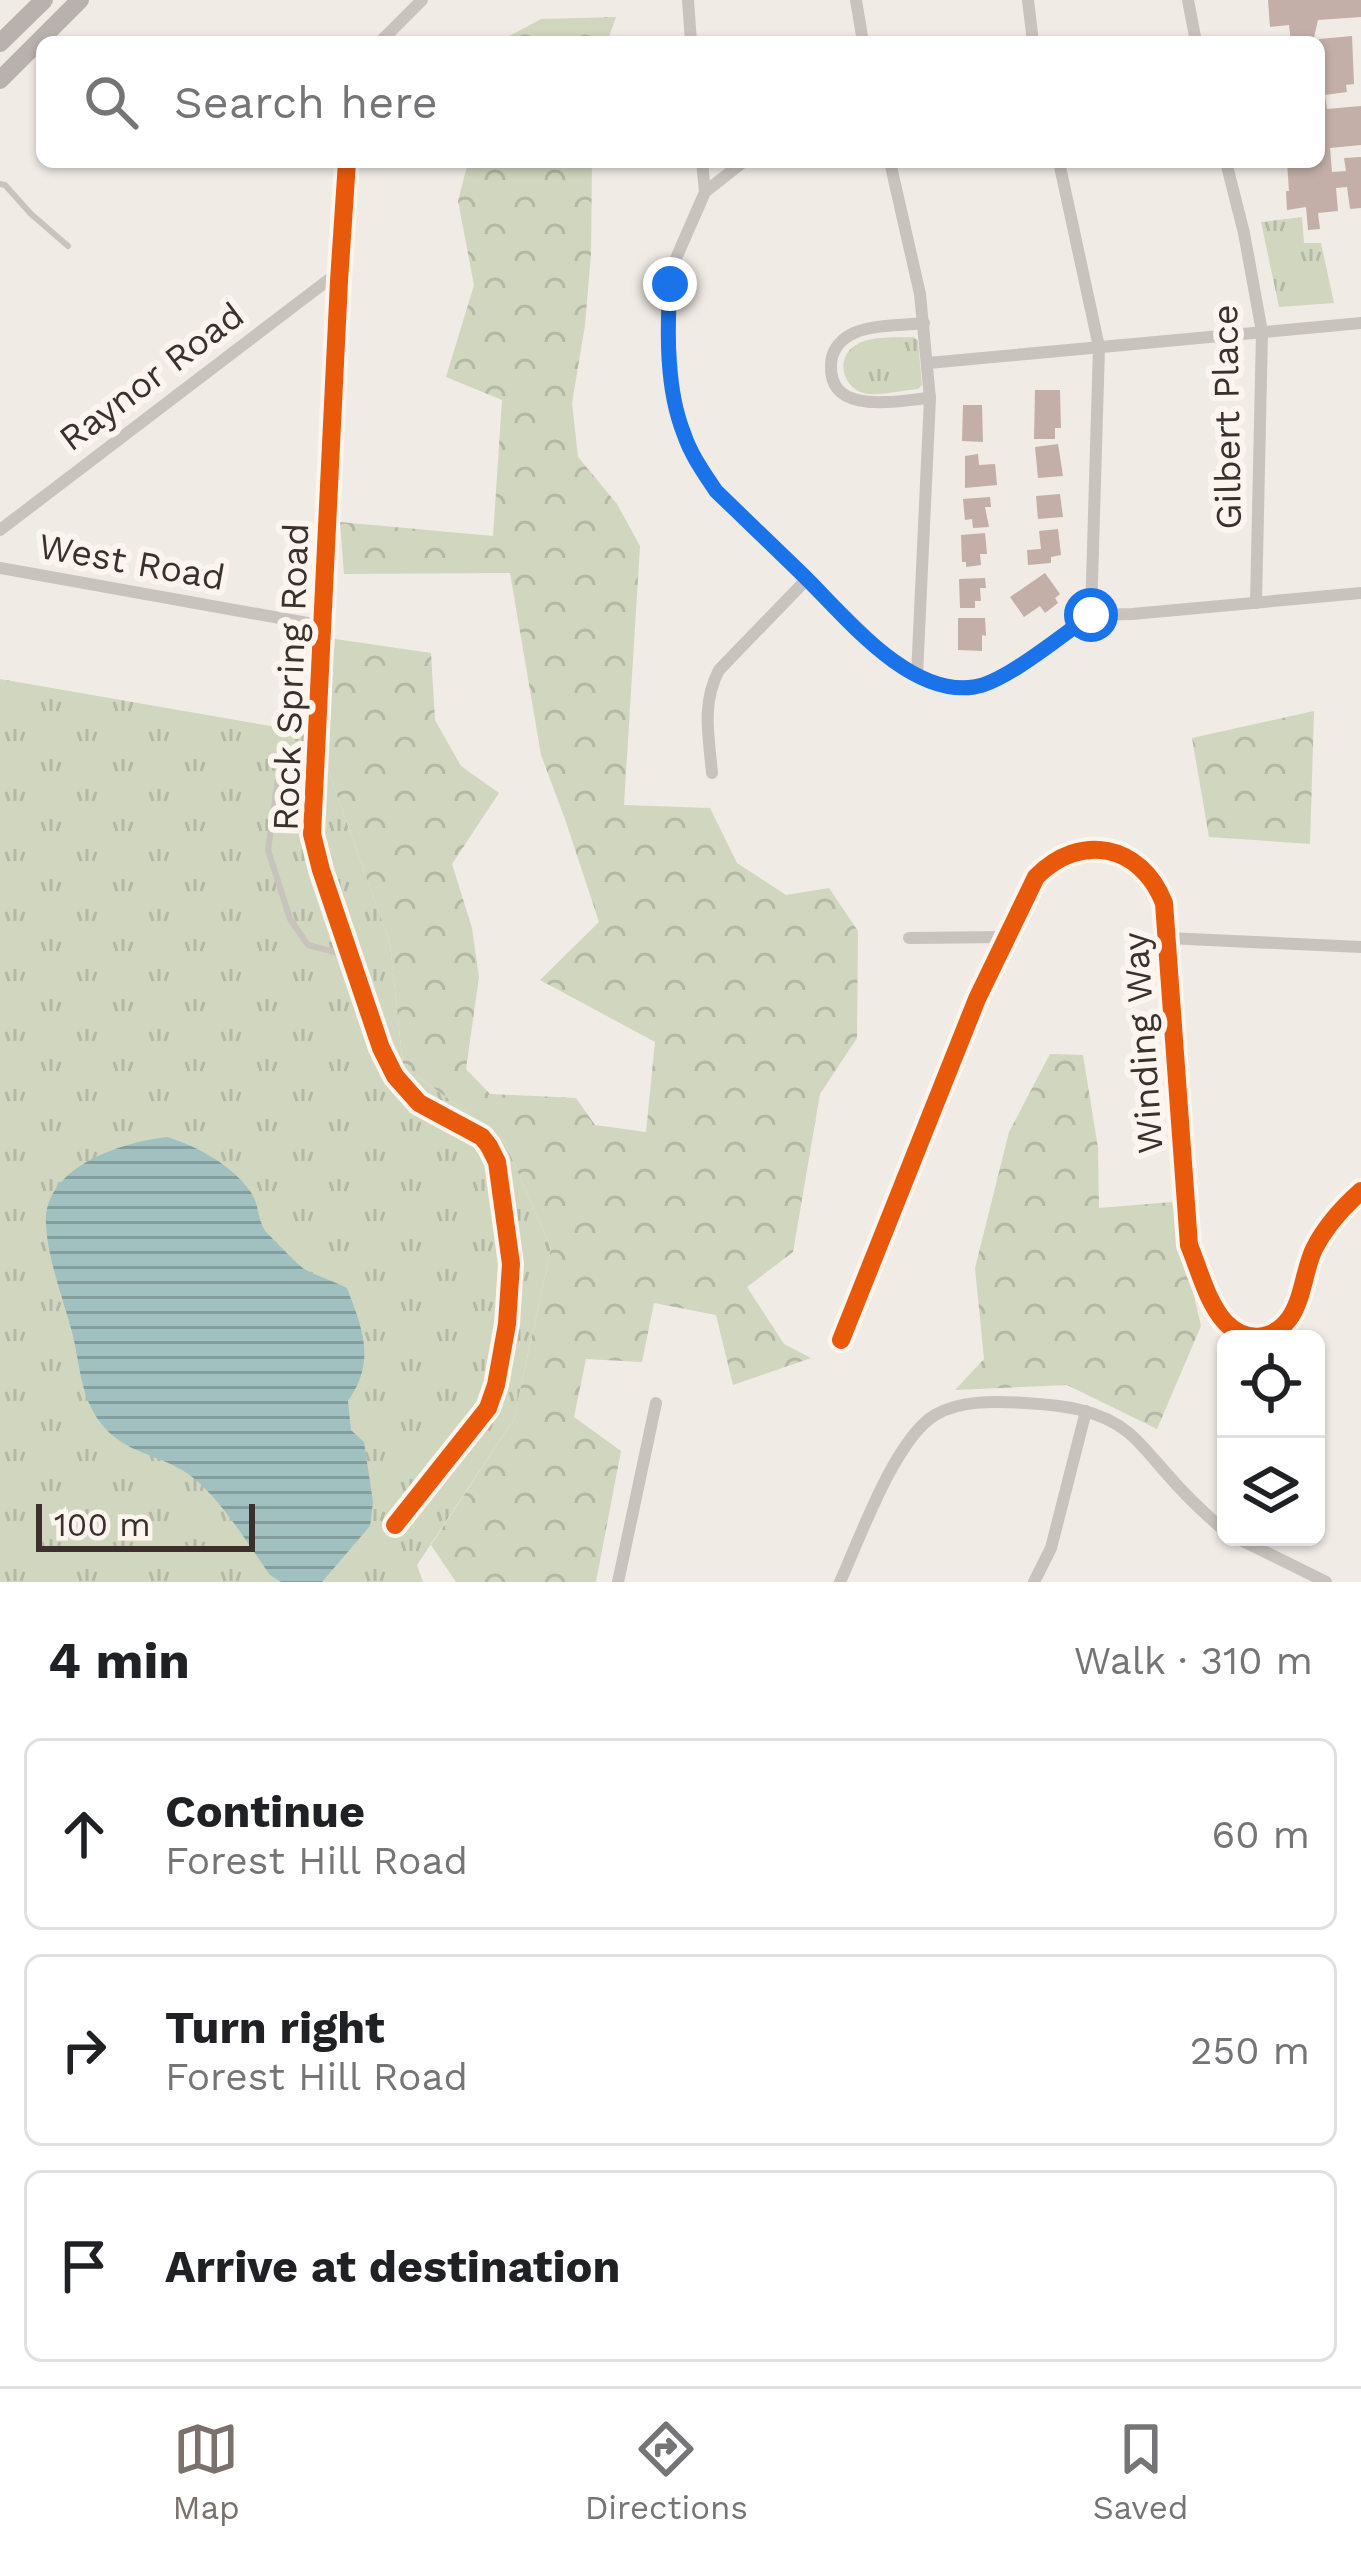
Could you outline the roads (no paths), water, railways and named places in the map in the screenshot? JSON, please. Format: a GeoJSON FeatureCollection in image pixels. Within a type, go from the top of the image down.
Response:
{"type":"FeatureCollection","features":[{"type":"Feature","properties":{"kind":"main road"},"geometry":{"type":"LineString","coordinates":[[0,43],[44,0]]}},
{"type":"Feature","properties":{"kind":"main road"},"geometry":{"type":"LineString","coordinates":[[44,36],[80,0]]}},
{"type":"Feature","properties":{"kind":"main road"},"geometry":{"type":"LineString","coordinates":[[0,80],[36,44]]}},
{"type":"Feature","properties":{"kind":"street"},"geometry":{"type":"LineString","coordinates":[[386,36],[422,0]]}},
{"type":"Feature","properties":{"kind":"street"},"geometry":{"type":"LineString","coordinates":[[688,0],[691,36]]}},
{"type":"Feature","properties":{"kind":"street"},"geometry":{"type":"LineString","coordinates":[[856,0],[862,36]]}},
{"type":"Feature","properties":{"kind":"street"},"geometry":{"type":"LineString","coordinates":[[1028,0],[1032,36]]}},
{"type":"Feature","properties":{"kind":"street"},"geometry":{"type":"LineString","coordinates":[[1188,0],[1195,36]]}},
{"type":"Feature","properties":{"kind":"street","name":"Rock Spring Road"},"geometry":{"type":"LineString","coordinates":[[347,168],[312,834],[381,1048],[395,1076],[419,1103],[482,1137],[497,1162],[512,1264],[503,1344],[488,1408],[395,1525]]}},
{"type":"Feature","properties":{"kind":"street"},"geometry":{"type":"LineString","coordinates":[[703,168],[705,191]]}},
{"type":"Feature","properties":{"kind":"street"},"geometry":{"type":"LineString","coordinates":[[734,168],[705,191],[674,263],[668,323],[682,432],[716,491],[883,652],[917,675],[945,686],[978,687],[1002,676],[1091,615],[1361,593]]}},
{"type":"Feature","properties":{"kind":"street"},"geometry":{"type":"LineString","coordinates":[[891,168],[923,323],[930,398],[917,675]]}},
{"type":"Feature","properties":{"kind":"street"},"geometry":{"type":"LineString","coordinates":[[1060,168],[1099,347],[1091,615]]}},
{"type":"Feature","properties":{"kind":"street","name":"Gilbert Place"},"geometry":{"type":"LineString","coordinates":[[1228,168],[1262,332],[1256,603]]}},
{"type":"Feature","properties":{"kind":"street","name":"Raynor Road"},"geometry":{"type":"LineString","coordinates":[[0,530],[340,271]]}},
{"type":"Feature","properties":{"kind":"street"},"geometry":{"type":"LineString","coordinates":[[923,323],[856,332],[838,344],[830,365],[837,387],[855,400],[930,398]]}},
{"type":"Feature","properties":{"kind":"street"},"geometry":{"type":"LineString","coordinates":[[928,364],[1361,323]]}},
{"type":"Feature","properties":{"kind":"street","name":"West Road"},"geometry":{"type":"LineString","coordinates":[[0,568],[324,626]]}},
{"type":"Feature","properties":{"kind":"street"},"geometry":{"type":"LineString","coordinates":[[712,773],[706,713],[710,688],[719,670],[807,579]]}},
{"type":"Feature","properties":{"kind":"street","name":"Winding Way"},"geometry":{"type":"LineString","coordinates":[[841,1340],[977,999],[1036,877],[1060,857],[1089,849],[1119,854],[1145,870],[1164,903],[1189,1245],[1225,1322],[1256,1339],[1273,1334],[1292,1316],[1314,1249],[1344,1206],[1361,1191]]}},
{"type":"Feature","properties":{"kind":"street"},"geometry":{"type":"LineString","coordinates":[[909,938],[1007,937]]}},
{"type":"Feature","properties":{"kind":"street"},"geometry":{"type":"LineString","coordinates":[[1167,938],[1361,946]]}},
{"type":"Feature","properties":{"kind":"street"},"geometry":{"type":"LineString","coordinates":[[840,1582],[893,1468],[917,1429],[956,1406],[1003,1401],[1051,1403],[1086,1411],[1127,1432],[1217,1524]]}},
{"type":"Feature","properties":{"kind":"street"},"geometry":{"type":"LineString","coordinates":[[618,1582],[656,1403]]}},
{"type":"Feature","properties":{"kind":"street"},"geometry":{"type":"LineString","coordinates":[[1034,1582],[1051,1548],[1086,1411]]}},
{"type":"Feature","properties":{"kind":"street"},"geometry":{"type":"LineString","coordinates":[[1251,1546],[1309,1579],[1326,1582]]}},
{"type":"Feature","properties":{"kind":"lane"},"geometry":{"type":"LineString","coordinates":[[0,184],[68,246]]}},
{"type":"Feature","properties":{"kind":"lane"},"geometry":{"type":"LineString","coordinates":[[282,750],[268,850],[290,920],[308,945],[350,956]]}},
{"type":"Feature","properties":{"kind":"lane"},"geometry":{"type":"LineString","coordinates":[[274,803],[314,803]]}},
{"type":"Feature","properties":{"kind":"water"},"geometry":{"type":"Polygon","coordinates":[[[167,1137],[202,1152],[235,1175],[252,1194],[266,1232],[304,1269],[347,1288],[358,1318],[364,1359],[348,1401],[351,1430],[364,1442],[373,1502],[370,1526],[322,1582],[281,1582],[270,1575],[207,1490],[182,1470],[112,1435],[95,1415],[85,1392],[50,1252],[48,1205],[57,1187],[88,1161],[167,1137]]]}}]}
